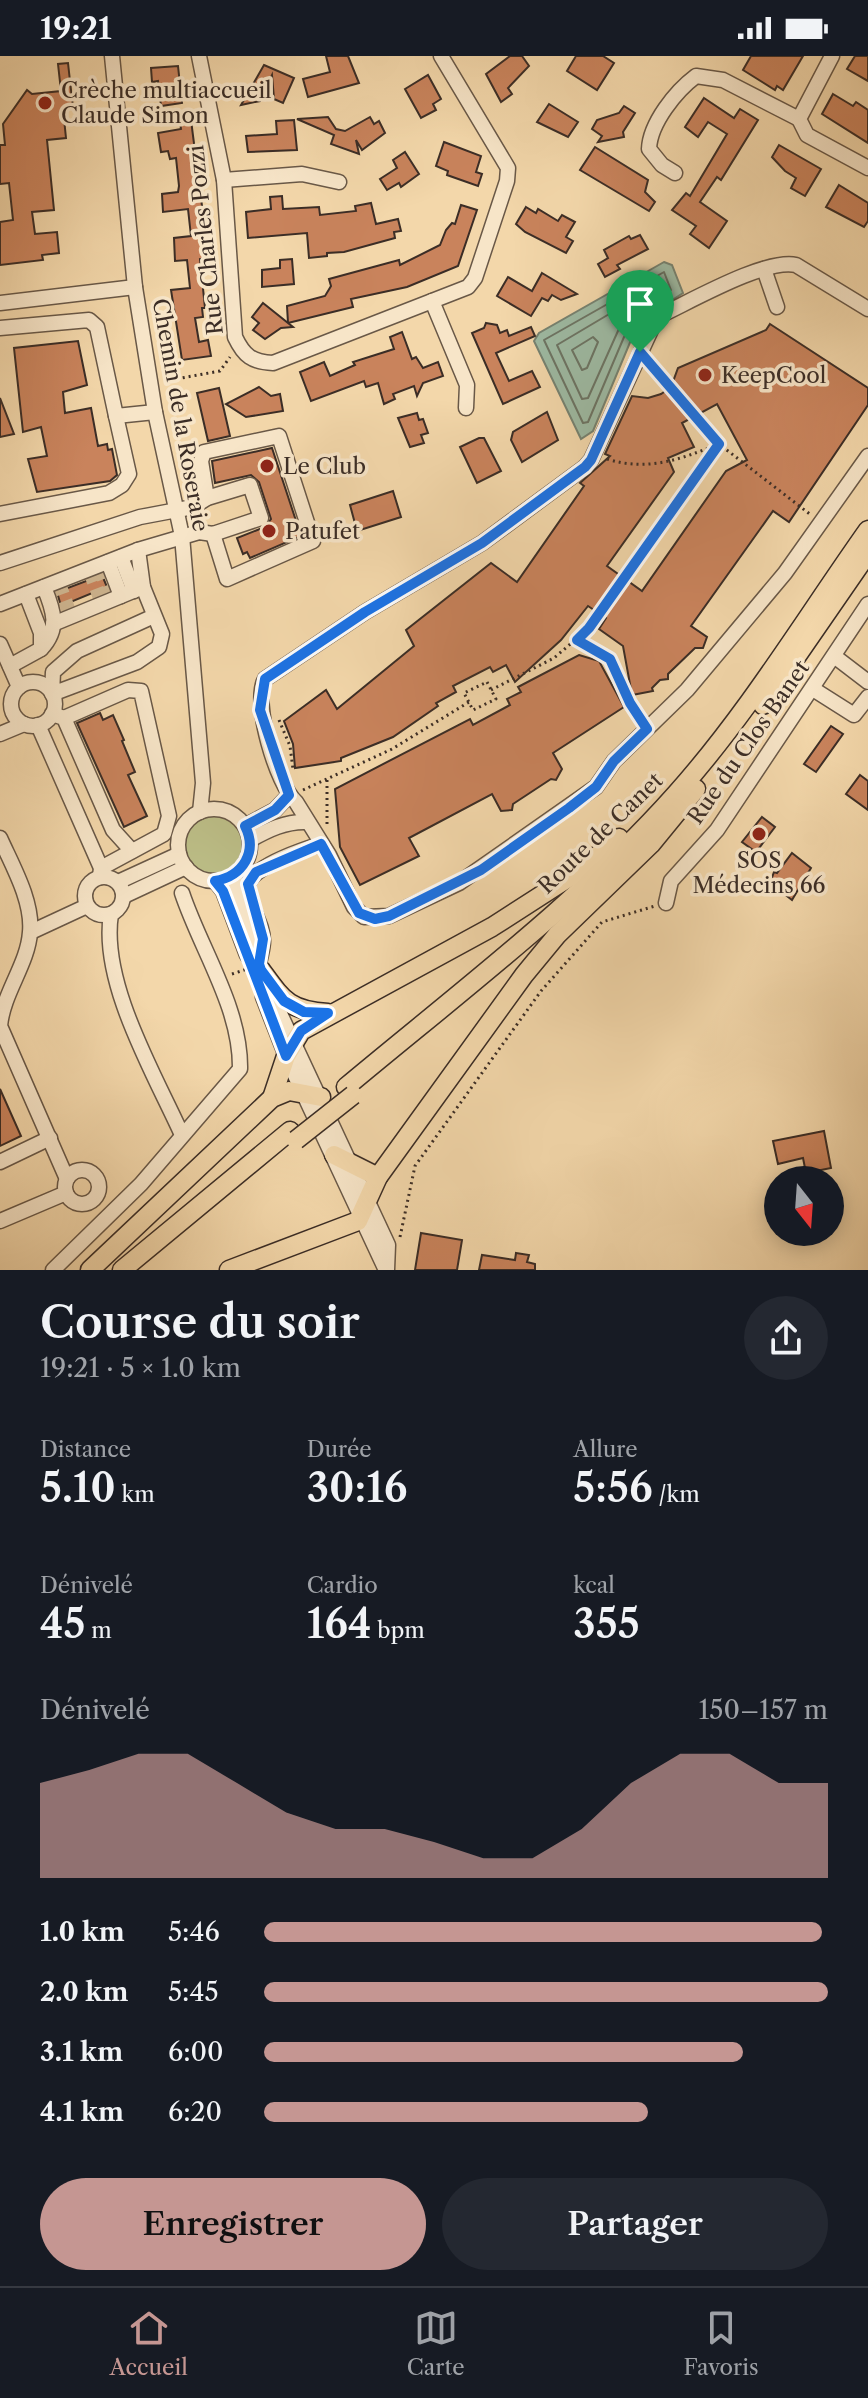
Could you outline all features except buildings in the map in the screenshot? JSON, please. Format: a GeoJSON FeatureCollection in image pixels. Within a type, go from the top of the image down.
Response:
{"type":"FeatureCollection","features":[{"type":"Feature","properties":{"kind":"main road","name":"Route de Canet"},"geometry":{"type":"LineString","coordinates":[[709,763],[868,530]]}},
{"type":"Feature","properties":{"kind":"main road","name":"Route de Canet"},"geometry":{"type":"LineString","coordinates":[[293,1136],[647,840],[791,668],[868,553]]}},
{"type":"Feature","properties":{"kind":"main road"},"geometry":{"type":"LineString","coordinates":[[272,1098],[289,1049],[301,1031],[328,1013],[492,927],[576,873],[709,763]]}},
{"type":"Feature","properties":{"kind":"main road"},"geometry":{"type":"LineString","coordinates":[[229,1270],[358,1221],[378,1177],[430,1101],[532,965],[557,935],[651,844],[709,763]]}},
{"type":"Feature","properties":{"kind":"main road"},"geometry":{"type":"LineString","coordinates":[[260,967],[284,1001],[304,1012],[328,1013]]}},
{"type":"Feature","properties":{"kind":"main road"},"geometry":{"type":"LineString","coordinates":[[90,1270],[272,1098],[289,1091],[312,1095]]}},
{"type":"Feature","properties":{"kind":"main road"},"geometry":{"type":"LineString","coordinates":[[122,1270],[293,1136]]}},
{"type":"Feature","properties":{"kind":"main road"},"geometry":{"type":"LineString","coordinates":[[137,1270],[293,1136]]}},
{"type":"Feature","properties":{"kind":"main road"},"geometry":{"type":"LineString","coordinates":[[334,1155],[378,1177]]}},
{"type":"Feature","properties":{"kind":"street","name":"Chemin de la Roseraie"},"geometry":{"type":"LineString","coordinates":[[112,56],[135,287],[155,412],[182,536],[203,783],[200,812]]}},
{"type":"Feature","properties":{"kind":"street","name":"Rue Charles Pozzi"},"geometry":{"type":"LineString","coordinates":[[199,56],[224,180],[235,337],[243,353],[256,362],[273,363],[468,287],[475,278],[507,181],[508,168],[441,56]]}},
{"type":"Feature","properties":{"kind":"street"},"geometry":{"type":"LineString","coordinates":[[799,119],[832,56]]}},
{"type":"Feature","properties":{"kind":"street"},"geometry":{"type":"LineString","coordinates":[[675,173],[662,165],[649,149],[650,137],[682,87],[696,76],[723,80],[799,119],[807,135],[868,168]]}},
{"type":"Feature","properties":{"kind":"street"},"geometry":{"type":"LineString","coordinates":[[224,180],[302,174],[339,182]]}},
{"type":"Feature","properties":{"kind":"street"},"geometry":{"type":"LineString","coordinates":[[868,309],[796,265],[785,263],[764,269],[657,317],[594,454],[585,467],[482,543],[365,612],[265,679],[259,704],[269,742],[289,795],[301,818],[321,844],[359,913],[375,919],[389,916],[481,870],[596,787],[614,761],[723,648],[785,573],[868,456]]}},
{"type":"Feature","properties":{"kind":"street"},"geometry":{"type":"LineString","coordinates":[[764,269],[777,307]]}},
{"type":"Feature","properties":{"kind":"street"},"geometry":{"type":"LineString","coordinates":[[0,303],[135,287]]}},
{"type":"Feature","properties":{"kind":"street"},"geometry":{"type":"LineString","coordinates":[[432,301],[467,385],[466,408]]}},
{"type":"Feature","properties":{"kind":"street"},"geometry":{"type":"LineString","coordinates":[[0,328],[82,319],[94,324],[129,474],[122,485],[109,493],[0,514]]}},
{"type":"Feature","properties":{"kind":"street"},"geometry":{"type":"LineString","coordinates":[[116,416],[155,412]]}},
{"type":"Feature","properties":{"kind":"street"},"geometry":{"type":"LineString","coordinates":[[207,498],[201,461],[204,452],[279,436],[313,541],[227,579],[213,534]]}},
{"type":"Feature","properties":{"kind":"street"},"geometry":{"type":"LineString","coordinates":[[0,563],[140,517],[193,507],[207,498],[250,485],[261,518],[213,534],[199,532],[138,550],[0,604]]}},
{"type":"Feature","properties":{"kind":"street"},"geometry":{"type":"LineString","coordinates":[[133,591],[138,550]]}},
{"type":"Feature","properties":{"kind":"street"},"geometry":{"type":"LineString","coordinates":[[52,694],[137,662],[159,647],[162,634],[154,616],[133,591],[114,560]]}},
{"type":"Feature","properties":{"kind":"street"},"geometry":{"type":"LineString","coordinates":[[10,666],[41,649],[51,638],[55,613],[44,587]]}},
{"type":"Feature","properties":{"kind":"street"},"geometry":{"type":"LineString","coordinates":[[53,624],[133,591]]}},
{"type":"Feature","properties":{"kind":"street"},"geometry":{"type":"LineString","coordinates":[[26,594],[41,633],[41,649]]}},
{"type":"Feature","properties":{"kind":"street","name":"Rue du Clos Banet"},"geometry":{"type":"LineString","coordinates":[[666,903],[671,881],[717,830],[868,604]]}},
{"type":"Feature","properties":{"kind":"street"},"geometry":{"type":"LineString","coordinates":[[132,851],[113,830],[58,716],[52,694],[53,672],[77,651],[154,616]]}},
{"type":"Feature","properties":{"kind":"street"},"geometry":{"type":"LineString","coordinates":[[0,644],[19,687]]}},
{"type":"Feature","properties":{"kind":"street"},"geometry":{"type":"LineString","coordinates":[[834,656],[868,682]]}},
{"type":"Feature","properties":{"kind":"street"},"geometry":{"type":"LineString","coordinates":[[52,694],[37,682],[19,687],[12,696],[11,709],[31,725],[100,872],[121,889]]}},
{"type":"Feature","properties":{"kind":"street"},"geometry":{"type":"LineString","coordinates":[[813,689],[854,715],[868,697]]}},
{"type":"Feature","properties":{"kind":"street"},"geometry":{"type":"LineString","coordinates":[[0,734],[128,690],[141,691],[169,816],[164,834],[100,872],[86,888],[87,906],[97,914],[111,914],[120,907],[121,889]]}},
{"type":"Feature","properties":{"kind":"street","name":"Chemin de la Roseraie"},"geometry":{"type":"LineString","coordinates":[[203,783],[221,810]]}},
{"type":"Feature","properties":{"kind":"street"},"geometry":{"type":"LineString","coordinates":[[247,833],[289,795]]}},
{"type":"Feature","properties":{"kind":"street"},"geometry":{"type":"LineString","coordinates":[[289,1049],[235,885],[236,873],[249,854],[247,833],[232,814],[221,810],[200,812],[184,826],[180,835],[182,860],[194,874],[215,881],[223,891],[289,1049],[355,1168],[388,1245],[385,1270]]}},
{"type":"Feature","properties":{"kind":"street"},"geometry":{"type":"LineString","coordinates":[[247,833],[267,830],[301,818]]}},
{"type":"Feature","properties":{"kind":"street"},"geometry":{"type":"LineString","coordinates":[[0,838],[27,903],[31,932],[2,1009],[0,1026],[50,1138],[66,1186],[72,1201],[82,1204],[96,1196],[97,1179],[85,1170],[74,1172],[66,1186],[0,1221]]}},
{"type":"Feature","properties":{"kind":"street"},"geometry":{"type":"LineString","coordinates":[[260,967],[263,939],[249,895],[250,879],[256,872],[278,861],[321,844]]}},
{"type":"Feature","properties":{"kind":"street"},"geometry":{"type":"LineString","coordinates":[[121,889],[182,860]]}},
{"type":"Feature","properties":{"kind":"street"},"geometry":{"type":"LineString","coordinates":[[215,881],[236,873]]}},
{"type":"Feature","properties":{"kind":"street"},"geometry":{"type":"LineString","coordinates":[[53,1270],[141,1184],[240,1069],[240,1047],[231,1017],[182,893]]}},
{"type":"Feature","properties":{"kind":"street"},"geometry":{"type":"LineString","coordinates":[[31,932],[87,906]]}},
{"type":"Feature","properties":{"kind":"street"},"geometry":{"type":"LineString","coordinates":[[111,914],[112,961],[119,994],[182,1135]]}},
{"type":"Feature","properties":{"kind":"street"},"geometry":{"type":"LineString","coordinates":[[312,1095],[361,1217],[384,1260],[385,1270]]}},
{"type":"Feature","properties":{"kind":"street"},"geometry":{"type":"LineString","coordinates":[[0,1162],[50,1138]]}},
{"type":"Feature","properties":{"kind":"street"},"geometry":{"type":"LineString","coordinates":[[82,1204],[95,1231]]}},
{"type":"Feature","properties":{"kind":"path"},"geometry":{"type":"LineString","coordinates":[[151,383],[220,371],[239,344]]}},
{"type":"Feature","properties":{"kind":"path"},"geometry":{"type":"LineString","coordinates":[[640,352],[719,444],[821,522]]}},
{"type":"Feature","properties":{"kind":"path"},"geometry":{"type":"LineString","coordinates":[[594,454],[633,464],[662,464],[719,444]]}},
{"type":"Feature","properties":{"kind":"path"},"geometry":{"type":"LineString","coordinates":[[491,690],[554,658],[589,628],[719,444]]}},
{"type":"Feature","properties":{"kind":"path"},"geometry":{"type":"LineString","coordinates":[[577,640],[610,659],[630,703],[647,729]]}},
{"type":"Feature","properties":{"kind":"path"},"geometry":{"type":"LineString","coordinates":[[487,682],[491,690],[496,699],[473,710],[464,693],[487,682]]}},
{"type":"Feature","properties":{"kind":"path"},"geometry":{"type":"LineString","coordinates":[[289,795],[392,749],[469,702]]}},
{"type":"Feature","properties":{"kind":"path"},"geometry":{"type":"LineString","coordinates":[[278,719],[290,746],[293,773]]}},
{"type":"Feature","properties":{"kind":"path"},"geometry":{"type":"LineString","coordinates":[[327,779],[327,826]]}},
{"type":"Feature","properties":{"kind":"path"},"geometry":{"type":"LineString","coordinates":[[399,1245],[415,1166],[541,991],[602,922],[666,903]]}},
{"type":"Feature","properties":{"kind":"green space"},"geometry":{"type":"Polygon","coordinates":[[[214,809],[234,815],[244,825],[250,845],[244,865],[234,875],[214,881],[194,875],[184,865],[178,845],[184,825],[194,815],[214,809]]]}},
{"type":"Feature","properties":{"kind":"water"},"geometry":{"type":"Polygon","coordinates":[[[664,262],[672,265],[683,293],[643,319],[593,431],[581,439],[534,341],[539,333],[664,262]]]}},
{"type":"Feature","properties":{"kind":"tunnel"},"geometry":{"type":"LineString","coordinates":[[99,566],[112,600]]}},
{"type":"Feature","properties":{"kind":"tunnel"},"geometry":{"type":"LineString","coordinates":[[89,569],[102,603]]}},
{"type":"Feature","properties":{"kind":"tunnel"},"geometry":{"type":"LineString","coordinates":[[58,581],[71,617]]}},
{"type":"Feature","properties":{"kind":"place","name":"Crèche multiaccueil Claude Simon"},"geometry":{"type":"Point","coordinates":[45,103]}},
{"type":"Feature","properties":{"kind":"place","name":"KeepCool"},"geometry":{"type":"Point","coordinates":[705,375]}},
{"type":"Feature","properties":{"kind":"place","name":"Le Club"},"geometry":{"type":"Point","coordinates":[267,466]}},
{"type":"Feature","properties":{"kind":"place","name":"Patufet"},"geometry":{"type":"Point","coordinates":[269,531]}},
{"type":"Feature","properties":{"kind":"place","name":"SOS Médecins 66"},"geometry":{"type":"Point","coordinates":[759,834]}},
{"type":"Feature","properties":{"kind":"route"},"geometry":{"type":"LineString","coordinates":[[640,352],[719,444],[624,574],[589,628],[577,640],[610,659],[630,703],[647,729],[614,761],[596,787],[569,808],[481,870],[389,916],[375,919],[359,913],[321,844],[256,872],[248,884],[263,939],[261,970],[284,1001],[304,1012],[328,1013],[301,1031],[286,1056],[223,891],[215,881],[226,879],[244,864],[250,847],[245,826],[275,810],[287,801],[289,795],[264,728],[259,704],[265,679],[333,632],[482,543],[585,467],[640,352]]}}]}
